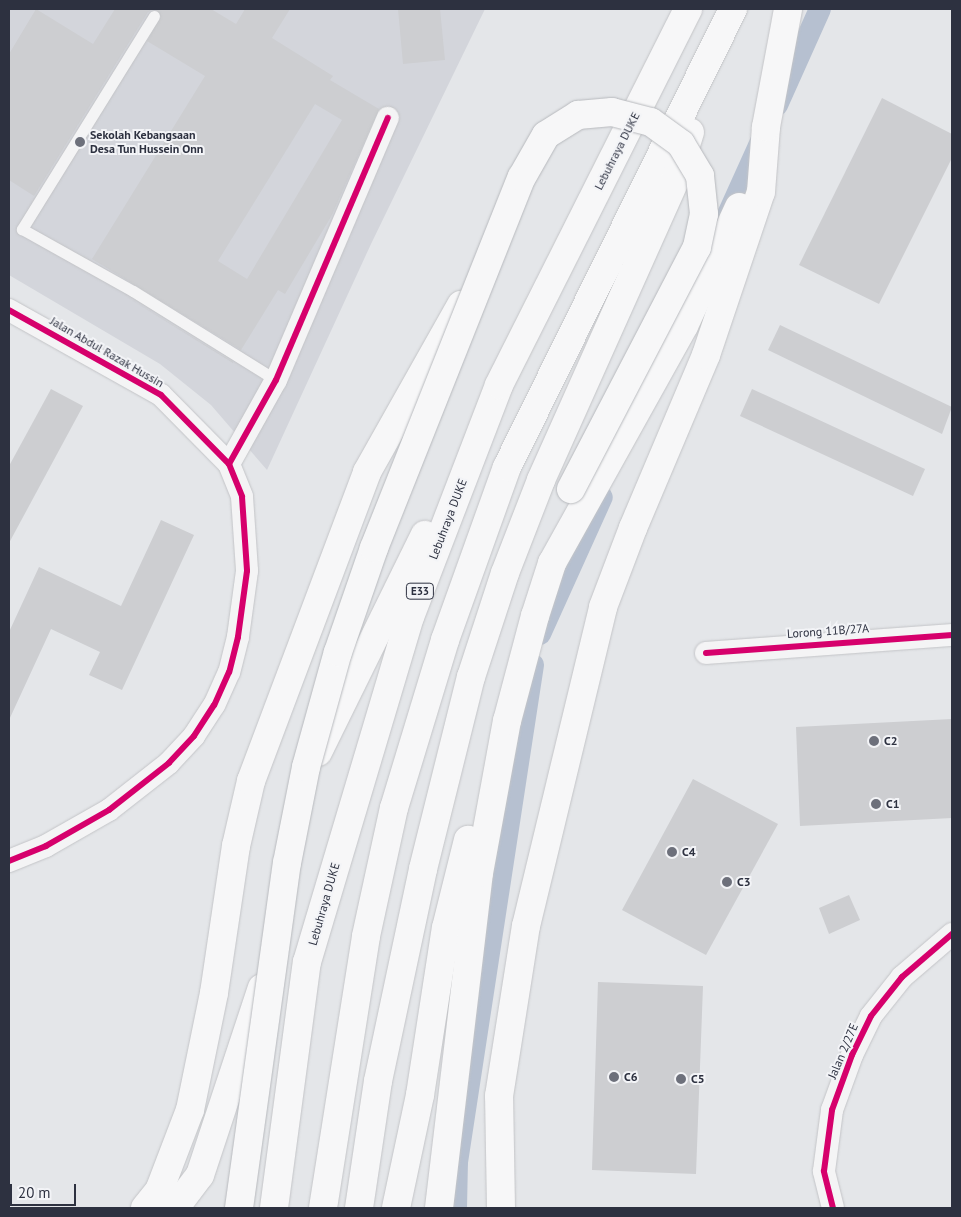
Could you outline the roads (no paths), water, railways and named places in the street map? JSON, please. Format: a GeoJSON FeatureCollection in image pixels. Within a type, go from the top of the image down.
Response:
{"type":"FeatureCollection","features":[{"type":"Feature","properties":{"kind":"highway","name":"Lebuhraya DUKE"},"geometry":{"type":"LineString","coordinates":[[274,1208],[307,962],[410,617],[500,385],[688,9]]}},
{"type":"Feature","properties":{"kind":"highway"},"geometry":{"type":"LineString","coordinates":[[501,1208],[499,1096],[509,1017],[526,926],[603,607],[633,528],[706,355],[761,192],[766,127],[788,9]]}},
{"type":"Feature","properties":{"kind":"highway"},"geometry":{"type":"LineString","coordinates":[[359,1208],[378,1081],[447,764],[505,573],[541,480],[675,180],[728,19]]}},
{"type":"Feature","properties":{"kind":"highway"},"geometry":{"type":"LineString","coordinates":[[323,1208],[370,918],[394,808],[445,640],[507,467],[728,19]]}},
{"type":"Feature","properties":{"kind":"highway"},"geometry":{"type":"LineString","coordinates":[[239,1208],[287,863],[309,758],[338,652],[374,548],[522,177],[546,135],[578,115],[612,112],[651,122],[681,144],[700,176],[704,214],[697,247],[553,526],[526,592],[487,731],[468,840],[458,930],[439,1208]]}},
{"type":"Feature","properties":{"kind":"highway"},"geometry":{"type":"LineString","coordinates":[[439,1208],[479,873],[507,721],[535,616],[552,563],[684,326],[724,245],[766,127]]}},
{"type":"Feature","properties":{"kind":"highway"},"geometry":{"type":"LineString","coordinates":[[144,1208],[159,1191],[190,1110],[214,992],[236,846],[251,781],[367,472],[495,245]]}},
{"type":"Feature","properties":{"kind":"highway"},"geometry":{"type":"LineString","coordinates":[[175,1208],[200,1175],[262,989],[319,748],[500,385]]}},
{"type":"Feature","properties":{"kind":"highway"},"geometry":{"type":"LineString","coordinates":[[396,1208],[420,1095],[446,928],[468,840]]}},
{"type":"Feature","properties":{"kind":"highway"},"geometry":{"type":"LineString","coordinates":[[233,1208],[262,989]]}},
{"type":"Feature","properties":{"kind":"highway"},"geometry":{"type":"LineString","coordinates":[[377,1208],[395,1084],[398,991]]}},
{"type":"Feature","properties":{"kind":"street"},"geometry":{"type":"LineString","coordinates":[[229,464],[276,380],[388,118]]}},
{"type":"Feature","properties":{"kind":"street","name":"Jalan Abdul Razak Hussin"},"geometry":{"type":"LineString","coordinates":[[9,310],[161,395],[229,464],[242,497],[247,572],[238,637],[214,705],[194,736],[169,764],[109,810],[46,846],[9,861]]}},
{"type":"Feature","properties":{"kind":"street","name":"Lorong 11B/27A"},"geometry":{"type":"LineString","coordinates":[[706,653],[952,635]]}},
{"type":"Feature","properties":{"kind":"street","name":"Jalan 2/27E"},"geometry":{"type":"LineString","coordinates":[[833,1208],[824,1171],[831,1119],[852,1055],[871,1016],[902,977],[952,934]]}},
{"type":"Feature","properties":{"kind":"lane"},"geometry":{"type":"LineString","coordinates":[[154,16],[22,229],[133,291],[276,380]]}},
{"type":"Feature","properties":{"kind":"waterway"},"geometry":{"type":"LineString","coordinates":[[777,105],[820,9]]}},
{"type":"Feature","properties":{"kind":"waterway"},"geometry":{"type":"LineString","coordinates":[[725,221],[762,139]]}},
{"type":"Feature","properties":{"kind":"waterway"},"geometry":{"type":"LineString","coordinates":[[540,634],[602,497]]}},
{"type":"Feature","properties":{"kind":"waterway"},"geometry":{"type":"LineString","coordinates":[[456,1208],[457,1162],[533,665]]}},
{"type":"Feature","properties":{"kind":"place","name":"Sekolah Kebangsaan Desa Tun Hussein Onn"},"geometry":{"type":"Point","coordinates":[80,142]}},
{"type":"Feature","properties":{"kind":"place","name":"C2"},"geometry":{"type":"Point","coordinates":[874,741]}},
{"type":"Feature","properties":{"kind":"place","name":"C1"},"geometry":{"type":"Point","coordinates":[876,804]}},
{"type":"Feature","properties":{"kind":"place","name":"C4"},"geometry":{"type":"Point","coordinates":[672,852]}},
{"type":"Feature","properties":{"kind":"place","name":"C3"},"geometry":{"type":"Point","coordinates":[727,882]}},
{"type":"Feature","properties":{"kind":"place","name":"C6"},"geometry":{"type":"Point","coordinates":[614,1077]}},
{"type":"Feature","properties":{"kind":"place","name":"C5"},"geometry":{"type":"Point","coordinates":[681,1079]}}]}
